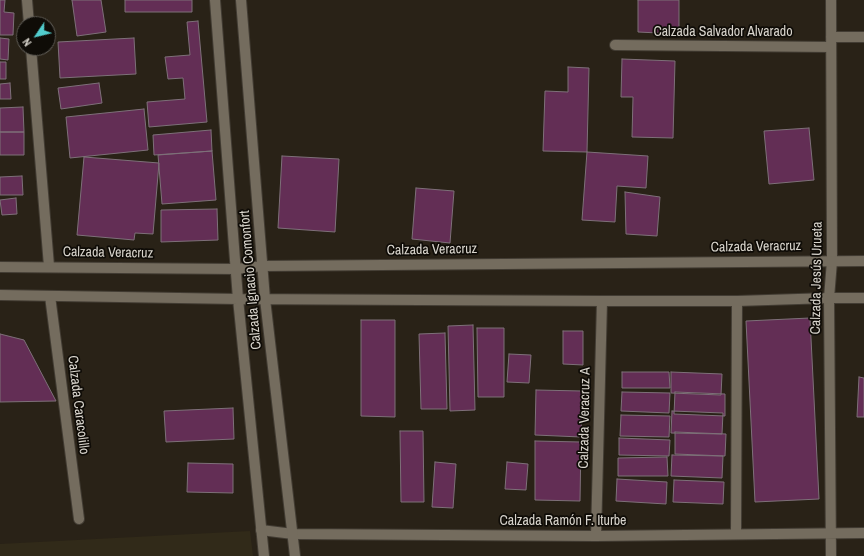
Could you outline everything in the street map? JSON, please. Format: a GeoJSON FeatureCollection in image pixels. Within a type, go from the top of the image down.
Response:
{"type":"FeatureCollection","features":[{"type":"Feature","properties":{"kind":"street"},"geometry":{"type":"LineString","coordinates":[[27,0],[28,16]]}},
{"type":"Feature","properties":{"kind":"street","name":"Calzada Ignacio Comonfort"},"geometry":{"type":"LineString","coordinates":[[215,0],[238,299],[264,556]]}},
{"type":"Feature","properties":{"kind":"street","name":"Calzada Ignacio Comonfort"},"geometry":{"type":"LineString","coordinates":[[241,0],[265,299],[295,556]]}},
{"type":"Feature","properties":{"kind":"street","name":"Calzada Jesús Urueta"},"geometry":{"type":"LineString","coordinates":[[831,0],[832,261],[829,298],[831,556]]}},
{"type":"Feature","properties":{"kind":"street","name":"Calzada Salvador Alvarado"},"geometry":{"type":"LineString","coordinates":[[615,45],[831,42],[864,37]]}},
{"type":"Feature","properties":{"kind":"street"},"geometry":{"type":"LineString","coordinates":[[32,56],[49,266]]}},
{"type":"Feature","properties":{"kind":"street","name":"Calzada Veracruz"},"geometry":{"type":"LineString","coordinates":[[0,267],[49,266],[236,269],[263,266],[864,261]]}},
{"type":"Feature","properties":{"kind":"street"},"geometry":{"type":"LineString","coordinates":[[0,295],[238,299],[737,302],[864,298]]}},
{"type":"Feature","properties":{"kind":"street","name":"Calzada Caracolillo"},"geometry":{"type":"LineString","coordinates":[[50,296],[79,519]]}},
{"type":"Feature","properties":{"kind":"street","name":"Calzada Veracruz A"},"geometry":{"type":"LineString","coordinates":[[596,536],[602,301]]}},
{"type":"Feature","properties":{"kind":"street"},"geometry":{"type":"LineString","coordinates":[[736,533],[737,302]]}},
{"type":"Feature","properties":{"kind":"street","name":"Calzada Ramón F. Iturbe"},"geometry":{"type":"LineString","coordinates":[[261,530],[293,534],[596,536],[736,533],[864,533]]}},
{"type":"Feature","properties":{"kind":"shaded area"},"geometry":{"type":"Polygon","coordinates":[[[250,531],[253,556],[0,556],[0,544],[250,531]]]}},
{"type":"Feature","properties":{"kind":"building"},"geometry":{"type":"Polygon","coordinates":[[[0,0],[5,0],[4,12],[14,13],[13,35],[0,35],[0,0]]]}},
{"type":"Feature","properties":{"kind":"building"},"geometry":{"type":"Polygon","coordinates":[[[72,0],[101,0],[106,32],[77,36],[72,0]]]}},
{"type":"Feature","properties":{"kind":"building"},"geometry":{"type":"Polygon","coordinates":[[[125,0],[192,0],[192,12],[125,12],[125,0]]]}},
{"type":"Feature","properties":{"kind":"building"},"geometry":{"type":"Polygon","coordinates":[[[638,0],[679,0],[679,34],[638,32],[638,0]]]}},
{"type":"Feature","properties":{"kind":"building"},"geometry":{"type":"Polygon","coordinates":[[[198,21],[207,122],[149,127],[147,102],[185,99],[183,78],[168,79],[165,57],[190,55],[187,22],[198,21]]]}},
{"type":"Feature","properties":{"kind":"building"},"geometry":{"type":"Polygon","coordinates":[[[0,38],[9,39],[8,60],[0,59],[0,38]]]}},
{"type":"Feature","properties":{"kind":"building"},"geometry":{"type":"Polygon","coordinates":[[[134,38],[136,74],[60,78],[58,42],[134,38]]]}},
{"type":"Feature","properties":{"kind":"building"},"geometry":{"type":"Polygon","coordinates":[[[622,59],[675,61],[673,138],[632,137],[633,97],[621,97],[622,59]]]}},
{"type":"Feature","properties":{"kind":"building"},"geometry":{"type":"Polygon","coordinates":[[[0,62],[6,62],[6,79],[0,79],[0,62]]]}},
{"type":"Feature","properties":{"kind":"building"},"geometry":{"type":"Polygon","coordinates":[[[568,67],[589,68],[587,152],[543,151],[545,91],[568,92],[568,67]]]}},
{"type":"Feature","properties":{"kind":"building"},"geometry":{"type":"Polygon","coordinates":[[[10,83],[11,99],[0,99],[0,84],[10,83]]]}},
{"type":"Feature","properties":{"kind":"building"},"geometry":{"type":"Polygon","coordinates":[[[99,83],[102,103],[61,109],[58,88],[99,83]]]}},
{"type":"Feature","properties":{"kind":"building"},"geometry":{"type":"Polygon","coordinates":[[[23,107],[24,132],[0,132],[0,108],[23,107]]]}},
{"type":"Feature","properties":{"kind":"building"},"geometry":{"type":"Polygon","coordinates":[[[144,109],[148,150],[70,158],[66,117],[144,109]]]}},
{"type":"Feature","properties":{"kind":"building"},"geometry":{"type":"Polygon","coordinates":[[[809,128],[814,180],[769,184],[764,131],[809,128]]]}},
{"type":"Feature","properties":{"kind":"building"},"geometry":{"type":"Polygon","coordinates":[[[211,130],[212,151],[154,155],[153,135],[211,130]]]}},
{"type":"Feature","properties":{"kind":"building"},"geometry":{"type":"Polygon","coordinates":[[[0,132],[24,132],[24,155],[0,155],[0,132]]]}},
{"type":"Feature","properties":{"kind":"building"},"geometry":{"type":"Polygon","coordinates":[[[212,151],[216,200],[162,204],[158,155],[212,151]]]}},
{"type":"Feature","properties":{"kind":"building"},"geometry":{"type":"Polygon","coordinates":[[[587,152],[648,156],[646,188],[617,186],[615,222],[582,220],[587,152]]]}},
{"type":"Feature","properties":{"kind":"building"},"geometry":{"type":"Polygon","coordinates":[[[282,156],[339,159],[335,232],[278,228],[282,156]]]}},
{"type":"Feature","properties":{"kind":"building"},"geometry":{"type":"Polygon","coordinates":[[[84,157],[159,163],[153,234],[135,233],[134,240],[77,235],[84,157]]]}},
{"type":"Feature","properties":{"kind":"building"},"geometry":{"type":"Polygon","coordinates":[[[22,176],[23,195],[0,195],[0,177],[22,176]]]}},
{"type":"Feature","properties":{"kind":"building"},"geometry":{"type":"Polygon","coordinates":[[[416,188],[454,191],[450,243],[412,239],[416,188]]]}},
{"type":"Feature","properties":{"kind":"building"},"geometry":{"type":"Polygon","coordinates":[[[625,192],[660,197],[657,236],[626,234],[625,192]]]}},
{"type":"Feature","properties":{"kind":"building"},"geometry":{"type":"Polygon","coordinates":[[[16,198],[17,214],[2,215],[0,200],[16,198]]]}},
{"type":"Feature","properties":{"kind":"building"},"geometry":{"type":"Polygon","coordinates":[[[217,209],[218,240],[161,242],[161,210],[217,209]]]}},
{"type":"Feature","properties":{"kind":"building"},"geometry":{"type":"Polygon","coordinates":[[[810,318],[819,499],[755,502],[746,321],[810,318]]]}},
{"type":"Feature","properties":{"kind":"building"},"geometry":{"type":"Polygon","coordinates":[[[361,320],[395,320],[395,417],[361,416],[361,320]]]}},
{"type":"Feature","properties":{"kind":"building"},"geometry":{"type":"Polygon","coordinates":[[[473,325],[475,410],[450,411],[448,326],[473,325]]]}},
{"type":"Feature","properties":{"kind":"building"},"geometry":{"type":"Polygon","coordinates":[[[477,328],[504,328],[504,397],[478,397],[477,328]]]}},
{"type":"Feature","properties":{"kind":"building"},"geometry":{"type":"Polygon","coordinates":[[[563,331],[583,331],[583,365],[563,364],[563,331]]]}},
{"type":"Feature","properties":{"kind":"building"},"geometry":{"type":"Polygon","coordinates":[[[445,333],[447,409],[421,409],[419,334],[445,333]]]}},
{"type":"Feature","properties":{"kind":"building"},"geometry":{"type":"Polygon","coordinates":[[[0,334],[24,340],[56,401],[0,402],[0,334]]]}},
{"type":"Feature","properties":{"kind":"building"},"geometry":{"type":"Polygon","coordinates":[[[509,354],[531,355],[529,383],[507,382],[509,354]]]}},
{"type":"Feature","properties":{"kind":"building"},"geometry":{"type":"Polygon","coordinates":[[[622,372],[669,372],[670,388],[622,388],[622,372]]]}},
{"type":"Feature","properties":{"kind":"building"},"geometry":{"type":"Polygon","coordinates":[[[671,372],[722,374],[721,395],[671,393],[671,372]]]}},
{"type":"Feature","properties":{"kind":"building"},"geometry":{"type":"Polygon","coordinates":[[[859,377],[864,378],[864,417],[857,417],[859,377]]]}},
{"type":"Feature","properties":{"kind":"building"},"geometry":{"type":"Polygon","coordinates":[[[536,390],[582,391],[581,437],[535,435],[536,390]]]}},
{"type":"Feature","properties":{"kind":"building"},"geometry":{"type":"Polygon","coordinates":[[[622,392],[670,393],[669,413],[621,411],[622,392]]]}},
{"type":"Feature","properties":{"kind":"building"},"geometry":{"type":"Polygon","coordinates":[[[675,392],[725,394],[725,416],[674,414],[675,392]]]}},
{"type":"Feature","properties":{"kind":"building"},"geometry":{"type":"Polygon","coordinates":[[[233,408],[234,439],[166,442],[164,411],[233,408]]]}},
{"type":"Feature","properties":{"kind":"building"},"geometry":{"type":"Polygon","coordinates":[[[672,411],[723,413],[722,434],[671,433],[672,411]]]}},
{"type":"Feature","properties":{"kind":"building"},"geometry":{"type":"Polygon","coordinates":[[[621,415],[670,416],[669,437],[620,436],[621,415]]]}},
{"type":"Feature","properties":{"kind":"building"},"geometry":{"type":"Polygon","coordinates":[[[400,431],[423,431],[424,502],[401,502],[400,431]]]}},
{"type":"Feature","properties":{"kind":"building"},"geometry":{"type":"Polygon","coordinates":[[[675,432],[726,434],[725,456],[675,454],[675,432]]]}},
{"type":"Feature","properties":{"kind":"building"},"geometry":{"type":"Polygon","coordinates":[[[619,438],[670,440],[669,456],[619,455],[619,438]]]}},
{"type":"Feature","properties":{"kind":"building"},"geometry":{"type":"Polygon","coordinates":[[[535,441],[581,442],[580,501],[535,500],[535,441]]]}},
{"type":"Feature","properties":{"kind":"building"},"geometry":{"type":"Polygon","coordinates":[[[672,455],[723,456],[722,478],[671,476],[672,455]]]}},
{"type":"Feature","properties":{"kind":"building"},"geometry":{"type":"Polygon","coordinates":[[[667,457],[668,476],[618,476],[618,458],[667,457]]]}},
{"type":"Feature","properties":{"kind":"building"},"geometry":{"type":"Polygon","coordinates":[[[435,462],[456,464],[453,508],[432,507],[435,462]]]}},
{"type":"Feature","properties":{"kind":"building"},"geometry":{"type":"Polygon","coordinates":[[[507,462],[528,464],[526,490],[505,489],[507,462]]]}},
{"type":"Feature","properties":{"kind":"building"},"geometry":{"type":"Polygon","coordinates":[[[188,463],[233,464],[233,493],[187,492],[188,463]]]}},
{"type":"Feature","properties":{"kind":"building"},"geometry":{"type":"Polygon","coordinates":[[[617,479],[667,482],[666,504],[616,501],[617,479]]]}},
{"type":"Feature","properties":{"kind":"building"},"geometry":{"type":"Polygon","coordinates":[[[674,480],[724,482],[723,504],[673,502],[674,480]]]}}]}
